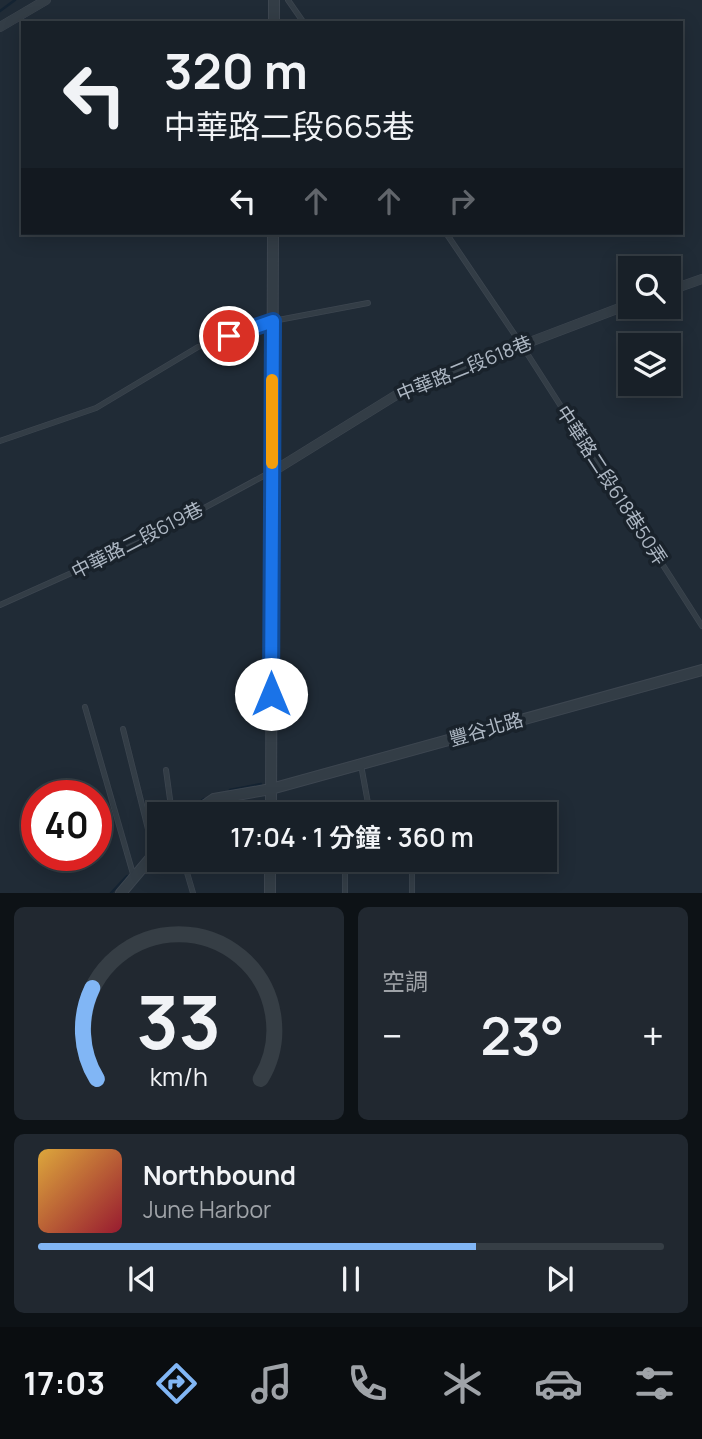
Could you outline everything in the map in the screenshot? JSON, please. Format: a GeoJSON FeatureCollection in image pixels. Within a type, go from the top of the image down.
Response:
{"type":"FeatureCollection","features":[{"type":"Feature","properties":{"kind":"street"},"geometry":{"type":"LineString","coordinates":[[0,27],[46,0]]}},
{"type":"Feature","properties":{"kind":"street"},"geometry":{"type":"LineString","coordinates":[[274,0],[274,21]]}},
{"type":"Feature","properties":{"kind":"street"},"geometry":{"type":"LineString","coordinates":[[271,802],[273,235]]}},
{"type":"Feature","properties":{"kind":"street"},"geometry":{"type":"LineString","coordinates":[[681,286],[702,279]]}},
{"type":"Feature","properties":{"kind":"street","name":"中華路二段618巷"},"geometry":{"type":"LineString","coordinates":[[272,472],[406,388],[618,308]]}},
{"type":"Feature","properties":{"kind":"street","name":"豐谷北路"},"geometry":{"type":"LineString","coordinates":[[211,802],[214,799],[271,789],[702,670]]}},
{"type":"Feature","properties":{"kind":"street"},"geometry":{"type":"LineString","coordinates":[[121,893],[147,863]]}},
{"type":"Feature","properties":{"kind":"street"},"geometry":{"type":"LineString","coordinates":[[270,893],[271,872]]}},
{"type":"Feature","properties":{"kind":"lane"},"geometry":{"type":"LineString","coordinates":[[288,0],[303,21]]}},
{"type":"Feature","properties":{"kind":"lane","name":"中華路二段618巷50弄"},"geometry":{"type":"LineString","coordinates":[[447,235],[522,344],[702,626]]}},
{"type":"Feature","properties":{"kind":"lane"},"geometry":{"type":"LineString","coordinates":[[0,441],[96,408],[198,346],[273,321],[368,303]]}},
{"type":"Feature","properties":{"kind":"lane","name":"中華路二段619巷"},"geometry":{"type":"LineString","coordinates":[[0,605],[143,541],[272,472]]}},
{"type":"Feature","properties":{"kind":"lane"},"geometry":{"type":"LineString","coordinates":[[85,707],[134,878]]}},
{"type":"Feature","properties":{"kind":"lane"},"geometry":{"type":"LineString","coordinates":[[123,729],[147,815]]}},
{"type":"Feature","properties":{"kind":"lane"},"geometry":{"type":"LineString","coordinates":[[360,764],[368,802]]}},
{"type":"Feature","properties":{"kind":"lane"},"geometry":{"type":"LineString","coordinates":[[166,770],[170,802]]}},
{"type":"Feature","properties":{"kind":"lane"},"geometry":{"type":"LineString","coordinates":[[187,872],[193,893]]}},
{"type":"Feature","properties":{"kind":"lane"},"geometry":{"type":"LineString","coordinates":[[345,872],[345,893]]}},
{"type":"Feature","properties":{"kind":"lane"},"geometry":{"type":"LineString","coordinates":[[412,872],[412,893]]}},
{"type":"Feature","properties":{"kind":"waterway"},"geometry":{"type":"LineString","coordinates":[[0,11],[15,0]]}},
{"type":"Feature","properties":{"kind":"waterway"},"geometry":{"type":"LineString","coordinates":[[230,790],[261,784]]}},
{"type":"Feature","properties":{"kind":"waterway"},"geometry":{"type":"LineString","coordinates":[[200,802],[204,799]]}},
{"type":"Feature","properties":{"kind":"waterway"},"geometry":{"type":"LineString","coordinates":[[111,893],[127,876]]}},
{"type":"Feature","properties":{"kind":"slow traffic"},"geometry":{"type":"LineString","coordinates":[[272,380],[272,463]]}},
{"type":"Feature","properties":{"kind":"route"},"geometry":{"type":"LineString","coordinates":[[229,336],[273,321],[271,694]]}}]}
